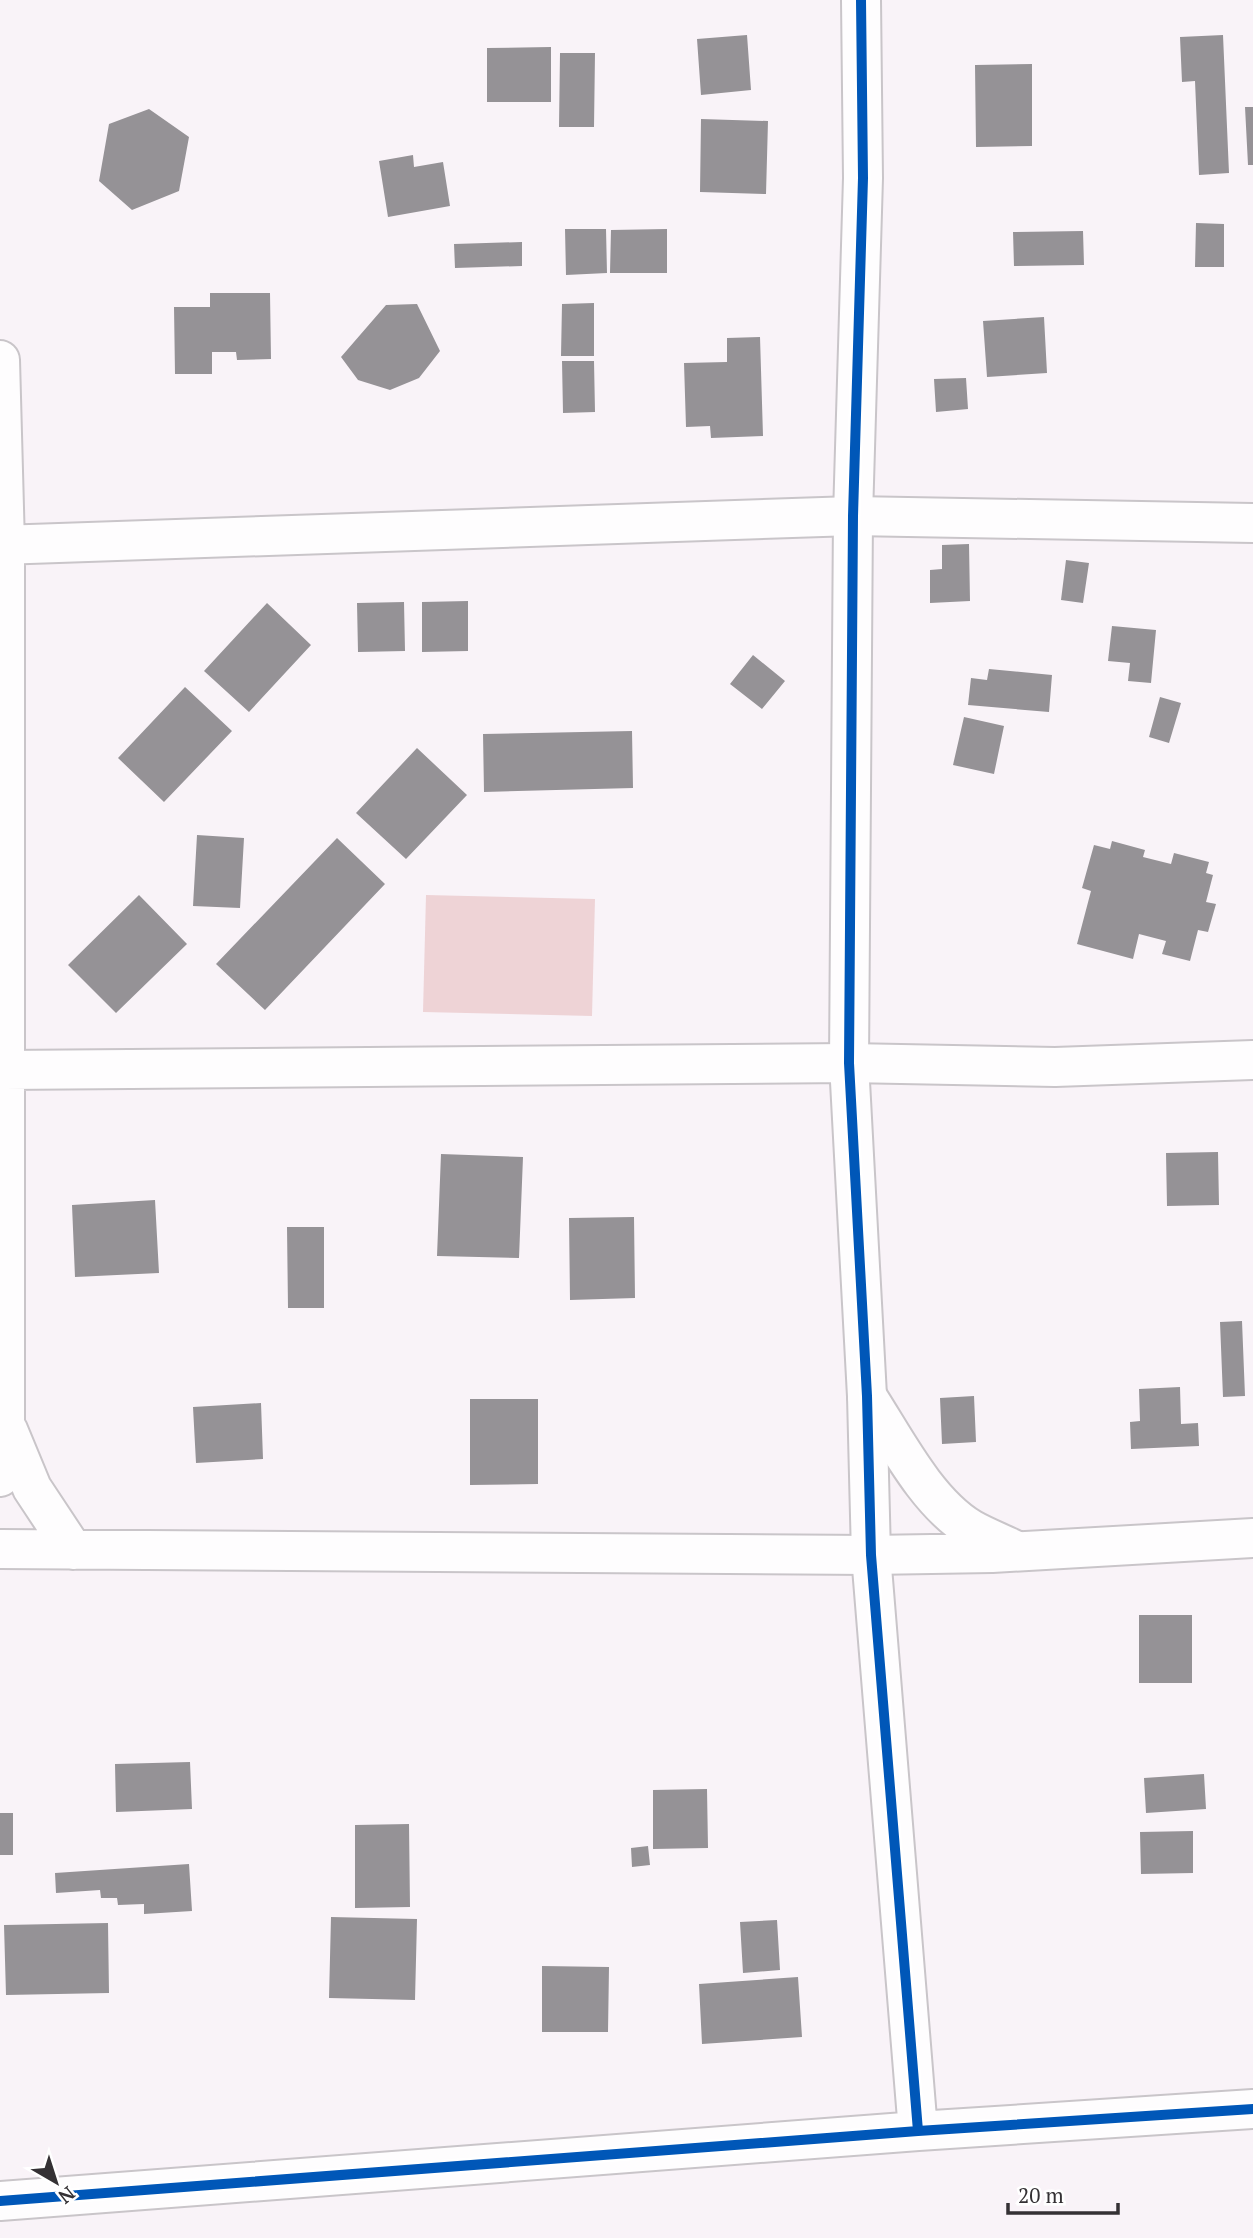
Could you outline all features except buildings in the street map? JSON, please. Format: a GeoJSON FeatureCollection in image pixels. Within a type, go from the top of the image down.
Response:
{"type":"FeatureCollection","features":[{"type":"Feature","properties":{"kind":"street"},"geometry":{"type":"LineString","coordinates":[[861,0],[863,178],[853,516],[849,1063],[867,1396],[871,1555],[918,2132]]}},
{"type":"Feature","properties":{"kind":"street"},"geometry":{"type":"LineString","coordinates":[[0,360],[5,1421],[0,1476]]}},
{"type":"Feature","properties":{"kind":"street"},"geometry":{"type":"LineString","coordinates":[[2,545],[853,516],[1253,523]]}},
{"type":"Feature","properties":{"kind":"street"},"geometry":{"type":"LineString","coordinates":[[4,1070],[849,1063],[1055,1067],[1253,1060]]}},
{"type":"Feature","properties":{"kind":"street"},"geometry":{"type":"LineString","coordinates":[[867,1396],[915,1471],[943,1507],[970,1528],[1017,1551]]}},
{"type":"Feature","properties":{"kind":"street"},"geometry":{"type":"LineString","coordinates":[[5,1421],[32,1488],[74,1549]]}},
{"type":"Feature","properties":{"kind":"street"},"geometry":{"type":"LineString","coordinates":[[0,1549],[871,1555],[1017,1551],[1253,1538]]}},
{"type":"Feature","properties":{"kind":"street"},"geometry":{"type":"LineString","coordinates":[[0,2201],[1253,2109]]}},
{"type":"Feature","properties":{"kind":"shaded area"},"geometry":{"type":"Polygon","coordinates":[[[426,895],[595,899],[592,1016],[423,1012],[426,895]]]}},
{"type":"Feature","properties":{"kind":"cycle path"},"geometry":{"type":"LineString","coordinates":[[861,0],[863,178],[853,516],[849,1063],[867,1396],[871,1555],[918,2131]]}},
{"type":"Feature","properties":{"kind":"cycle path"},"geometry":{"type":"LineString","coordinates":[[0,2201],[918,2131],[1253,2109]]}}]}
